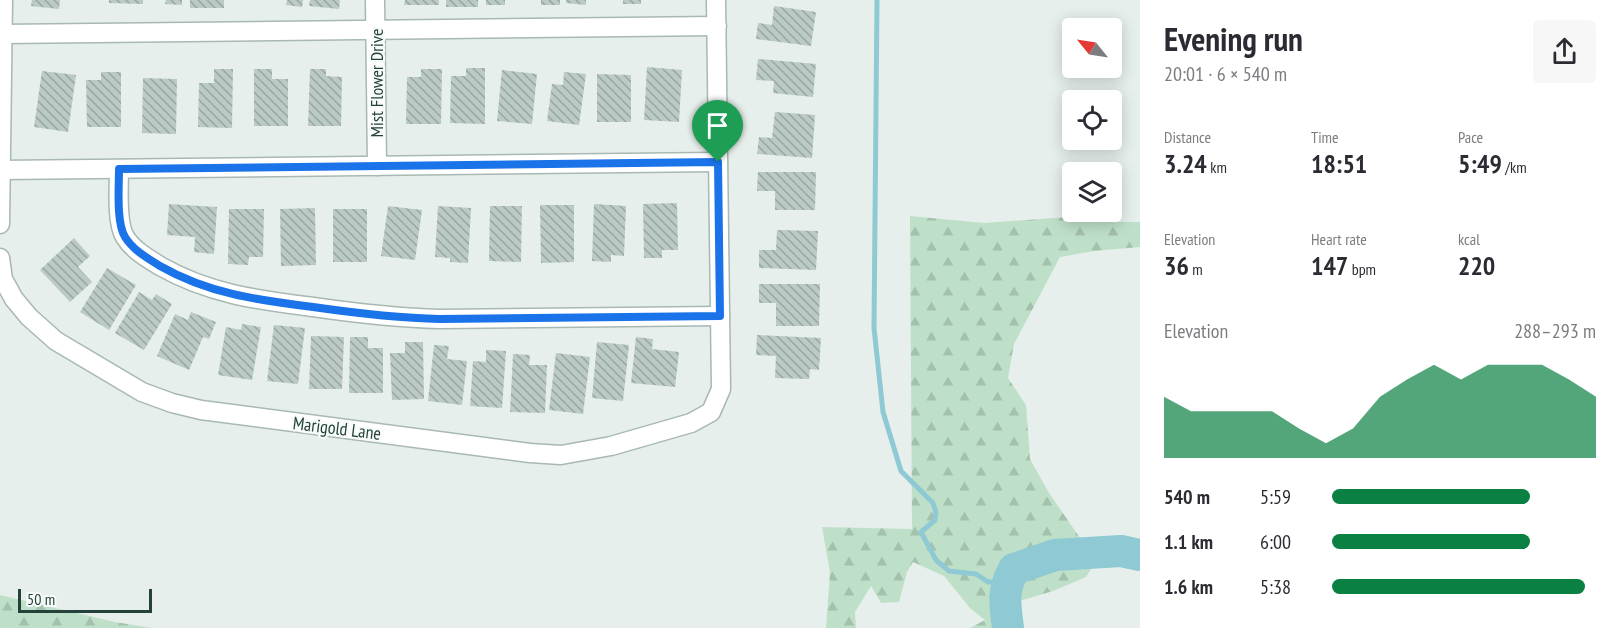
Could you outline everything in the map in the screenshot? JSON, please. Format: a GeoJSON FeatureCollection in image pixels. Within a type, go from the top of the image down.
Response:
{"type":"FeatureCollection","features":[{"type":"Feature","properties":{"kind":"street"},"geometry":{"type":"LineString","coordinates":[[0,224],[3,0]]}},
{"type":"Feature","properties":{"kind":"street","name":"Mist Flower Drive"},"geometry":{"type":"LineString","coordinates":[[375,0],[377,166]]}},
{"type":"Feature","properties":{"kind":"street"},"geometry":{"type":"LineString","coordinates":[[119,169],[120,222],[124,236],[134,248],[176,275],[238,297],[396,318],[720,316],[716,0]]}},
{"type":"Feature","properties":{"kind":"street"},"geometry":{"type":"LineString","coordinates":[[3,34],[717,26]]}},
{"type":"Feature","properties":{"kind":"street"},"geometry":{"type":"LineString","coordinates":[[0,170],[718,162]]}},
{"type":"Feature","properties":{"kind":"street","name":"Marigold Lane"},"geometry":{"type":"LineString","coordinates":[[0,258],[3,279],[14,299],[29,317],[56,341],[142,392],[201,410],[530,453],[561,455],[611,446],[691,423],[711,412],[721,389],[720,316]]}},
{"type":"Feature","properties":{"kind":"green space"},"geometry":{"type":"Polygon","coordinates":[[[910,216],[984,223],[1062,217],[1062,222],[1140,222],[1140,247],[1060,257],[1014,344],[1008,378],[1026,405],[1030,459],[1049,493],[1096,561],[1086,577],[1053,591],[1009,604],[999,628],[970,628],[985,620],[970,608],[944,576],[913,562],[907,572],[899,602],[881,603],[871,586],[855,612],[856,628],[826,628],[830,572],[822,527],[912,529],[910,216]]]}},
{"type":"Feature","properties":{"kind":"green space"},"geometry":{"type":"Polygon","coordinates":[[[0,595],[115,622],[152,628],[0,628],[0,595]]]}},
{"type":"Feature","properties":{"kind":"building"},"geometry":{"type":"Polygon","coordinates":[[[32,0],[60,0],[59,9],[31,6],[32,0]]]}},
{"type":"Feature","properties":{"kind":"building"},"geometry":{"type":"Polygon","coordinates":[[[109,0],[143,0],[143,4],[109,3],[109,0]]]}},
{"type":"Feature","properties":{"kind":"building"},"geometry":{"type":"Polygon","coordinates":[[[166,0],[182,0],[182,5],[165,4],[166,0]]]}},
{"type":"Feature","properties":{"kind":"building"},"geometry":{"type":"Polygon","coordinates":[[[190,0],[224,0],[224,8],[190,8],[190,0]]]}},
{"type":"Feature","properties":{"kind":"building"},"geometry":{"type":"Polygon","coordinates":[[[287,0],[303,0],[302,7],[286,5],[287,0]]]}},
{"type":"Feature","properties":{"kind":"building"},"geometry":{"type":"Polygon","coordinates":[[[310,0],[340,0],[339,9],[309,6],[310,0]]]}},
{"type":"Feature","properties":{"kind":"building"},"geometry":{"type":"Polygon","coordinates":[[[405,0],[439,0],[439,5],[404,5],[405,0]]]}},
{"type":"Feature","properties":{"kind":"building"},"geometry":{"type":"Polygon","coordinates":[[[446,0],[478,0],[478,7],[446,7],[446,0]]]}},
{"type":"Feature","properties":{"kind":"building"},"geometry":{"type":"Polygon","coordinates":[[[486,0],[505,0],[505,5],[486,5],[486,0]]]}},
{"type":"Feature","properties":{"kind":"building"},"geometry":{"type":"Polygon","coordinates":[[[541,0],[560,0],[560,5],[541,5],[541,0]]]}},
{"type":"Feature","properties":{"kind":"building"},"geometry":{"type":"Polygon","coordinates":[[[566,0],[586,0],[586,5],[566,3],[566,0]]]}},
{"type":"Feature","properties":{"kind":"building"},"geometry":{"type":"Polygon","coordinates":[[[623,0],[641,0],[641,4],[623,4],[623,0]]]}},
{"type":"Feature","properties":{"kind":"building"},"geometry":{"type":"Polygon","coordinates":[[[774,6],[816,12],[811,46],[756,39],[758,23],[772,25],[774,6]]]}},
{"type":"Feature","properties":{"kind":"building"},"geometry":{"type":"Polygon","coordinates":[[[758,59],[816,64],[813,97],[773,93],[774,81],[756,80],[758,59]]]}},
{"type":"Feature","properties":{"kind":"building"},"geometry":{"type":"Polygon","coordinates":[[[647,67],[682,70],[679,122],[644,120],[647,67]]]}},
{"type":"Feature","properties":{"kind":"building"},"geometry":{"type":"Polygon","coordinates":[[[466,68],[485,68],[485,124],[450,123],[451,76],[466,76],[466,68]]]}},
{"type":"Feature","properties":{"kind":"building"},"geometry":{"type":"Polygon","coordinates":[[[214,69],[233,69],[232,128],[198,127],[199,83],[214,83],[214,69]]]}},
{"type":"Feature","properties":{"kind":"building"},"geometry":{"type":"Polygon","coordinates":[[[254,69],[272,69],[272,79],[288,79],[288,126],[254,126],[254,69]]]}},
{"type":"Feature","properties":{"kind":"building"},"geometry":{"type":"Polygon","coordinates":[[[310,69],[326,69],[326,76],[342,77],[341,126],[308,126],[310,69]]]}},
{"type":"Feature","properties":{"kind":"building"},"geometry":{"type":"Polygon","coordinates":[[[421,69],[442,69],[441,124],[406,124],[407,77],[421,77],[421,69]]]}},
{"type":"Feature","properties":{"kind":"building"},"geometry":{"type":"Polygon","coordinates":[[[502,70],[537,74],[532,124],[497,121],[502,70]]]}},
{"type":"Feature","properties":{"kind":"building"},"geometry":{"type":"Polygon","coordinates":[[[42,71],[76,75],[68,132],[34,127],[42,71]]]}},
{"type":"Feature","properties":{"kind":"building"},"geometry":{"type":"Polygon","coordinates":[[[101,72],[121,72],[121,127],[87,127],[86,80],[101,80],[101,72]]]}},
{"type":"Feature","properties":{"kind":"building"},"geometry":{"type":"Polygon","coordinates":[[[564,72],[586,74],[579,125],[547,121],[552,84],[563,85],[564,72]]]}},
{"type":"Feature","properties":{"kind":"building"},"geometry":{"type":"Polygon","coordinates":[[[597,74],[631,75],[631,122],[597,122],[597,74]]]}},
{"type":"Feature","properties":{"kind":"building"},"geometry":{"type":"Polygon","coordinates":[[[143,78],[177,79],[176,134],[142,133],[143,78]]]}},
{"type":"Feature","properties":{"kind":"building"},"geometry":{"type":"Polygon","coordinates":[[[775,112],[815,115],[812,158],[757,154],[759,137],[772,138],[775,112]]]}},
{"type":"Feature","properties":{"kind":"building"},"geometry":{"type":"Polygon","coordinates":[[[758,172],[816,172],[815,210],[775,210],[775,191],[757,191],[758,172]]]}},
{"type":"Feature","properties":{"kind":"building"},"geometry":{"type":"Polygon","coordinates":[[[677,203],[678,250],[662,250],[662,258],[644,258],[643,204],[677,203]]]}},
{"type":"Feature","properties":{"kind":"building"},"geometry":{"type":"Polygon","coordinates":[[[169,204],[217,207],[214,254],[194,252],[195,237],[167,235],[169,204]]]}},
{"type":"Feature","properties":{"kind":"building"},"geometry":{"type":"Polygon","coordinates":[[[594,204],[626,206],[624,256],[611,255],[611,262],[592,261],[594,204]]]}},
{"type":"Feature","properties":{"kind":"building"},"geometry":{"type":"Polygon","coordinates":[[[540,205],[574,205],[574,262],[541,263],[540,205]]]}},
{"type":"Feature","properties":{"kind":"building"},"geometry":{"type":"Polygon","coordinates":[[[388,206],[422,210],[415,260],[381,256],[388,206]]]}},
{"type":"Feature","properties":{"kind":"building"},"geometry":{"type":"Polygon","coordinates":[[[438,206],[471,208],[468,263],[450,262],[450,258],[435,257],[438,206]]]}},
{"type":"Feature","properties":{"kind":"building"},"geometry":{"type":"Polygon","coordinates":[[[490,206],[522,206],[521,262],[489,261],[490,206]]]}},
{"type":"Feature","properties":{"kind":"building"},"geometry":{"type":"Polygon","coordinates":[[[315,208],[316,265],[281,266],[280,209],[315,208]]]}},
{"type":"Feature","properties":{"kind":"building"},"geometry":{"type":"Polygon","coordinates":[[[229,209],[264,209],[263,257],[249,257],[248,265],[228,264],[229,209]]]}},
{"type":"Feature","properties":{"kind":"building"},"geometry":{"type":"Polygon","coordinates":[[[333,209],[367,209],[367,262],[333,262],[333,209]]]}},
{"type":"Feature","properties":{"kind":"building"},"geometry":{"type":"Polygon","coordinates":[[[777,230],[818,231],[816,270],[759,268],[759,250],[776,250],[777,230]]]}},
{"type":"Feature","properties":{"kind":"building"},"geometry":{"type":"Polygon","coordinates":[[[74,238],[90,256],[78,267],[92,282],[70,302],[40,270],[74,238]]]}},
{"type":"Feature","properties":{"kind":"building"},"geometry":{"type":"Polygon","coordinates":[[[107,268],[136,285],[109,330],[80,312],[107,268]]]}},
{"type":"Feature","properties":{"kind":"building"},"geometry":{"type":"Polygon","coordinates":[[[759,284],[820,284],[819,326],[776,326],[776,303],[759,303],[759,284]]]}},
{"type":"Feature","properties":{"kind":"building"},"geometry":{"type":"Polygon","coordinates":[[[139,292],[152,300],[156,294],[172,304],[144,350],[115,333],[139,292]]]}},
{"type":"Feature","properties":{"kind":"building"},"geometry":{"type":"Polygon","coordinates":[[[191,312],[216,322],[209,339],[203,337],[189,370],[157,356],[175,314],[188,320],[191,312]]]}},
{"type":"Feature","properties":{"kind":"building"},"geometry":{"type":"Polygon","coordinates":[[[242,324],[261,327],[252,380],[218,375],[226,327],[241,330],[242,324]]]}},
{"type":"Feature","properties":{"kind":"building"},"geometry":{"type":"Polygon","coordinates":[[[274,325],[305,328],[298,384],[267,381],[274,325]]]}},
{"type":"Feature","properties":{"kind":"building"},"geometry":{"type":"Polygon","coordinates":[[[757,335],[821,338],[819,370],[810,369],[809,379],[775,378],[776,356],[756,355],[757,335]]]}},
{"type":"Feature","properties":{"kind":"building"},"geometry":{"type":"Polygon","coordinates":[[[311,336],[344,337],[342,389],[309,389],[311,336]]]}},
{"type":"Feature","properties":{"kind":"building"},"geometry":{"type":"Polygon","coordinates":[[[350,337],[368,337],[368,348],[383,348],[383,393],[349,393],[350,337]]]}},
{"type":"Feature","properties":{"kind":"building"},"geometry":{"type":"Polygon","coordinates":[[[636,337],[653,339],[652,349],[679,352],[675,387],[631,383],[636,337]]]}},
{"type":"Feature","properties":{"kind":"building"},"geometry":{"type":"Polygon","coordinates":[[[405,342],[423,342],[424,399],[392,400],[390,353],[405,353],[405,342]]]}},
{"type":"Feature","properties":{"kind":"building"},"geometry":{"type":"Polygon","coordinates":[[[597,342],[629,345],[623,401],[592,398],[597,342]]]}},
{"type":"Feature","properties":{"kind":"building"},"geometry":{"type":"Polygon","coordinates":[[[434,345],[449,346],[447,359],[467,361],[462,405],[428,401],[434,345]]]}},
{"type":"Feature","properties":{"kind":"building"},"geometry":{"type":"Polygon","coordinates":[[[486,350],[506,351],[502,408],[470,406],[473,361],[486,362],[486,350]]]}},
{"type":"Feature","properties":{"kind":"building"},"geometry":{"type":"Polygon","coordinates":[[[556,353],[590,357],[583,414],[549,410],[556,353]]]}},
{"type":"Feature","properties":{"kind":"building"},"geometry":{"type":"Polygon","coordinates":[[[513,354],[530,355],[529,365],[547,365],[545,413],[510,412],[513,354]]]}},
{"type":"Feature","properties":{"kind":"waterway"},"geometry":{"type":"LineString","coordinates":[[877,0],[874,328],[883,412],[901,471],[933,503],[936,512],[935,520],[921,532],[936,560],[949,571],[976,574],[988,582],[1007,582]]}},
{"type":"Feature","properties":{"kind":"waterway"},"geometry":{"type":"LineString","coordinates":[[1008,628],[1006,591],[1014,569],[1055,555],[1121,551],[1140,555]]}},
{"type":"Feature","properties":{"kind":"route"},"geometry":{"type":"LineString","coordinates":[[718,162],[720,316],[396,318],[238,297],[176,275],[148,259],[124,236],[120,222],[119,169],[718,162]]}}]}
